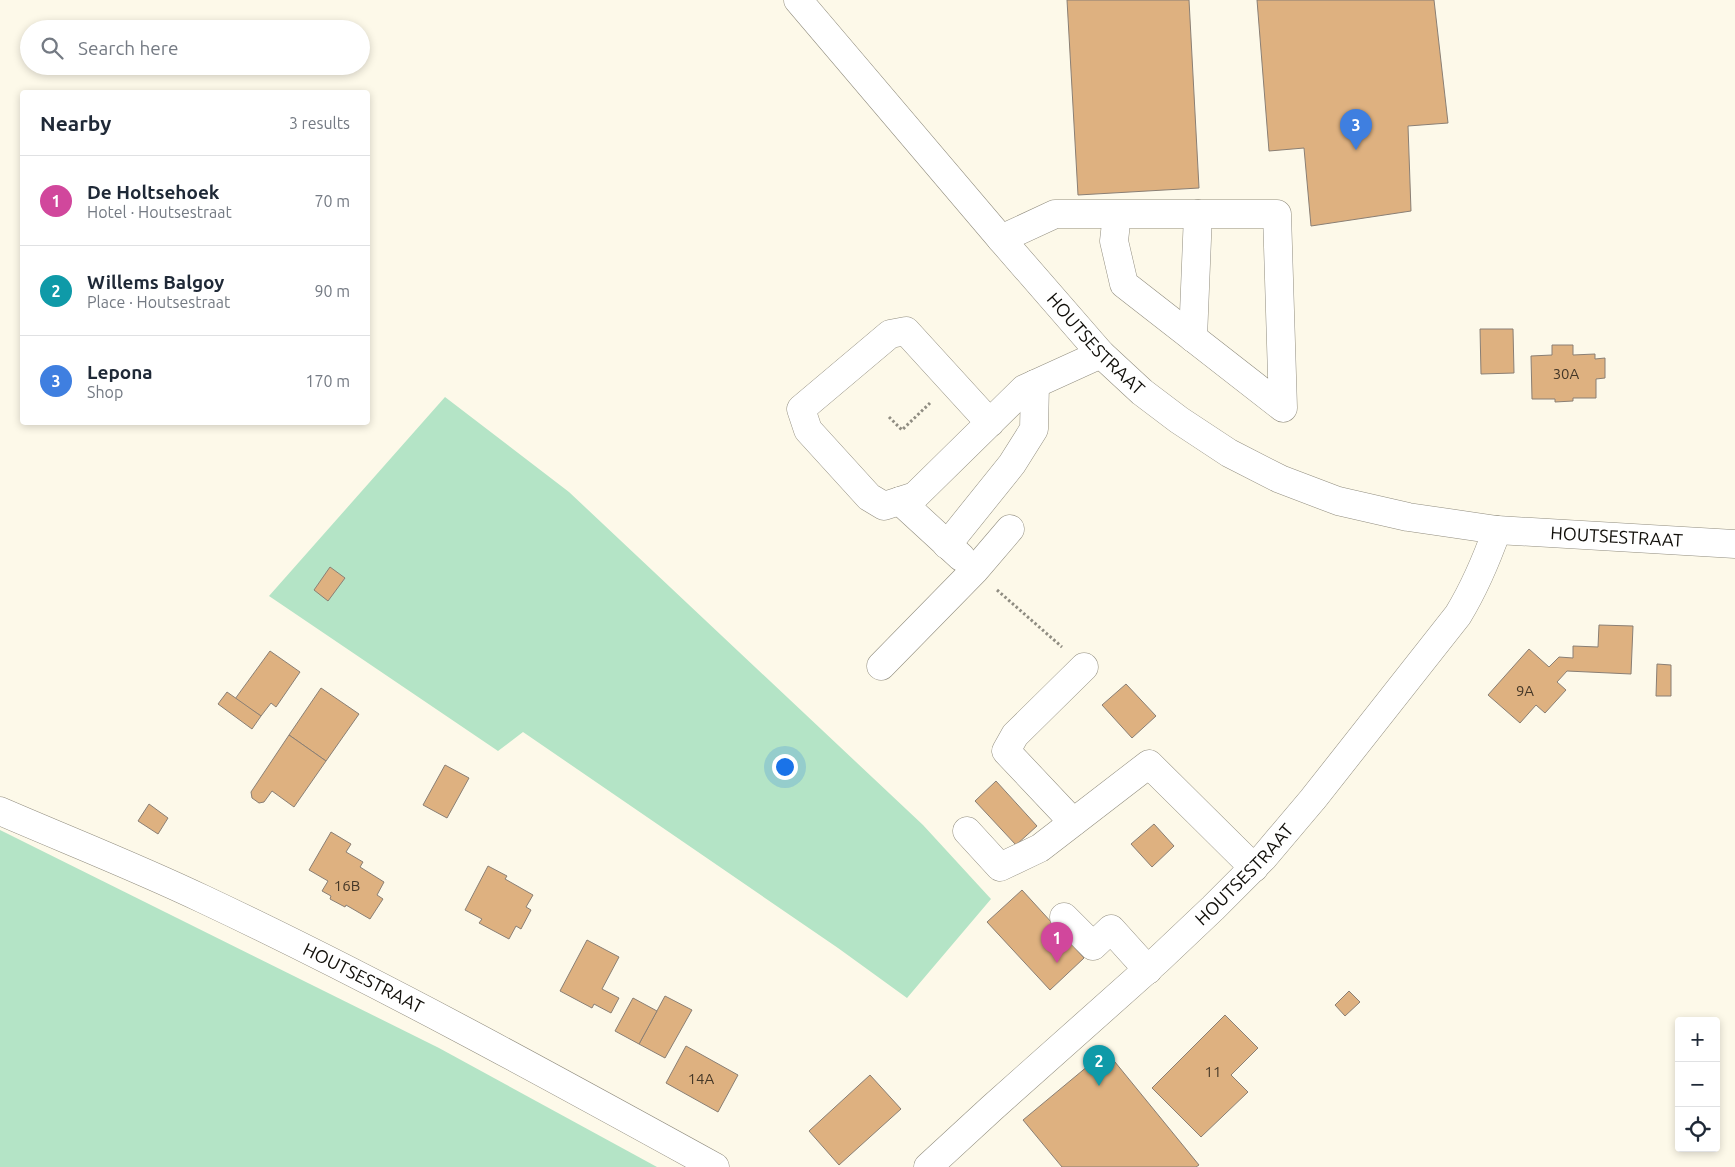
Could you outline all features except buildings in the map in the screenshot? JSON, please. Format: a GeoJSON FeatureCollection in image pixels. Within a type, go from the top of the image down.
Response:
{"type":"FeatureCollection","features":[{"type":"Feature","properties":{"kind":"street","name":"HOUTSESTRAAT"},"geometry":{"type":"LineString","coordinates":[[798,0],[1101,354],[1142,392],[1179,420],[1229,453],[1280,479],[1338,501],[1408,518],[1497,530],[1735,544]]}},
{"type":"Feature","properties":{"kind":"street"},"geometry":{"type":"LineString","coordinates":[[1001,239],[1055,214],[1117,214],[1277,214],[1283,408],[1124,284],[1114,241],[1117,214]]}},
{"type":"Feature","properties":{"kind":"street"},"geometry":{"type":"LineString","coordinates":[[1193,338],[1198,214]]}},
{"type":"Feature","properties":{"kind":"street"},"geometry":{"type":"LineString","coordinates":[[990,423],[906,331],[890,334],[801,409],[808,430],[869,497],[884,506],[916,496],[990,423],[1024,389],[1101,354]]}},
{"type":"Feature","properties":{"kind":"street"},"geometry":{"type":"LineString","coordinates":[[947,545],[1012,464],[1034,429],[1035,384]]}},
{"type":"Feature","properties":{"kind":"street"},"geometry":{"type":"LineString","coordinates":[[900,501],[974,570]]}},
{"type":"Feature","properties":{"kind":"street"},"geometry":{"type":"LineString","coordinates":[[880,666],[974,570],[1010,529]]}},
{"type":"Feature","properties":{"kind":"street","name":"HOUTSESTRAAT"},"geometry":{"type":"LineString","coordinates":[[928,1167],[1148,970],[1254,868],[1313,798],[1458,615],[1474,590],[1497,530]]}},
{"type":"Feature","properties":{"kind":"street"},"geometry":{"type":"LineString","coordinates":[[1073,822],[1006,751],[1014,735],[1084,667]]}},
{"type":"Feature","properties":{"kind":"street"},"geometry":{"type":"LineString","coordinates":[[967,831],[1000,867],[1040,848],[1149,764],[1254,868]]}},
{"type":"Feature","properties":{"kind":"street","name":"HOUTSESTRAAT"},"geometry":{"type":"LineString","coordinates":[[0,811],[201,898],[324,958],[440,1016],[715,1167]]}},
{"type":"Feature","properties":{"kind":"street"},"geometry":{"type":"LineString","coordinates":[[1064,917],[1093,946],[1111,929],[1148,970]]}},
{"type":"Feature","properties":{"kind":"path"},"geometry":{"type":"LineString","coordinates":[[889,417],[902,430],[952,381]]}},
{"type":"Feature","properties":{"kind":"path"},"geometry":{"type":"LineString","coordinates":[[974,570],[1084,667]]}},
{"type":"Feature","properties":{"kind":"green space"},"geometry":{"type":"Polygon","coordinates":[[[445,397],[569,492],[923,825],[991,899],[907,998],[838,948],[523,732],[498,751],[269,596],[445,397]]]}},
{"type":"Feature","properties":{"kind":"green space"},"geometry":{"type":"Polygon","coordinates":[[[0,830],[439,1048],[657,1167],[0,1167],[0,830]]]}},
{"type":"Feature","properties":{"kind":"place","name":"Lepona"},"geometry":{"type":"Point","coordinates":[1356,150]}},
{"type":"Feature","properties":{"kind":"place","name":"De Holtsehoek"},"geometry":{"type":"Point","coordinates":[1057,963]}},
{"type":"Feature","properties":{"kind":"place","name":"Willems Balgoy"},"geometry":{"type":"Point","coordinates":[1099,1086]}}]}
